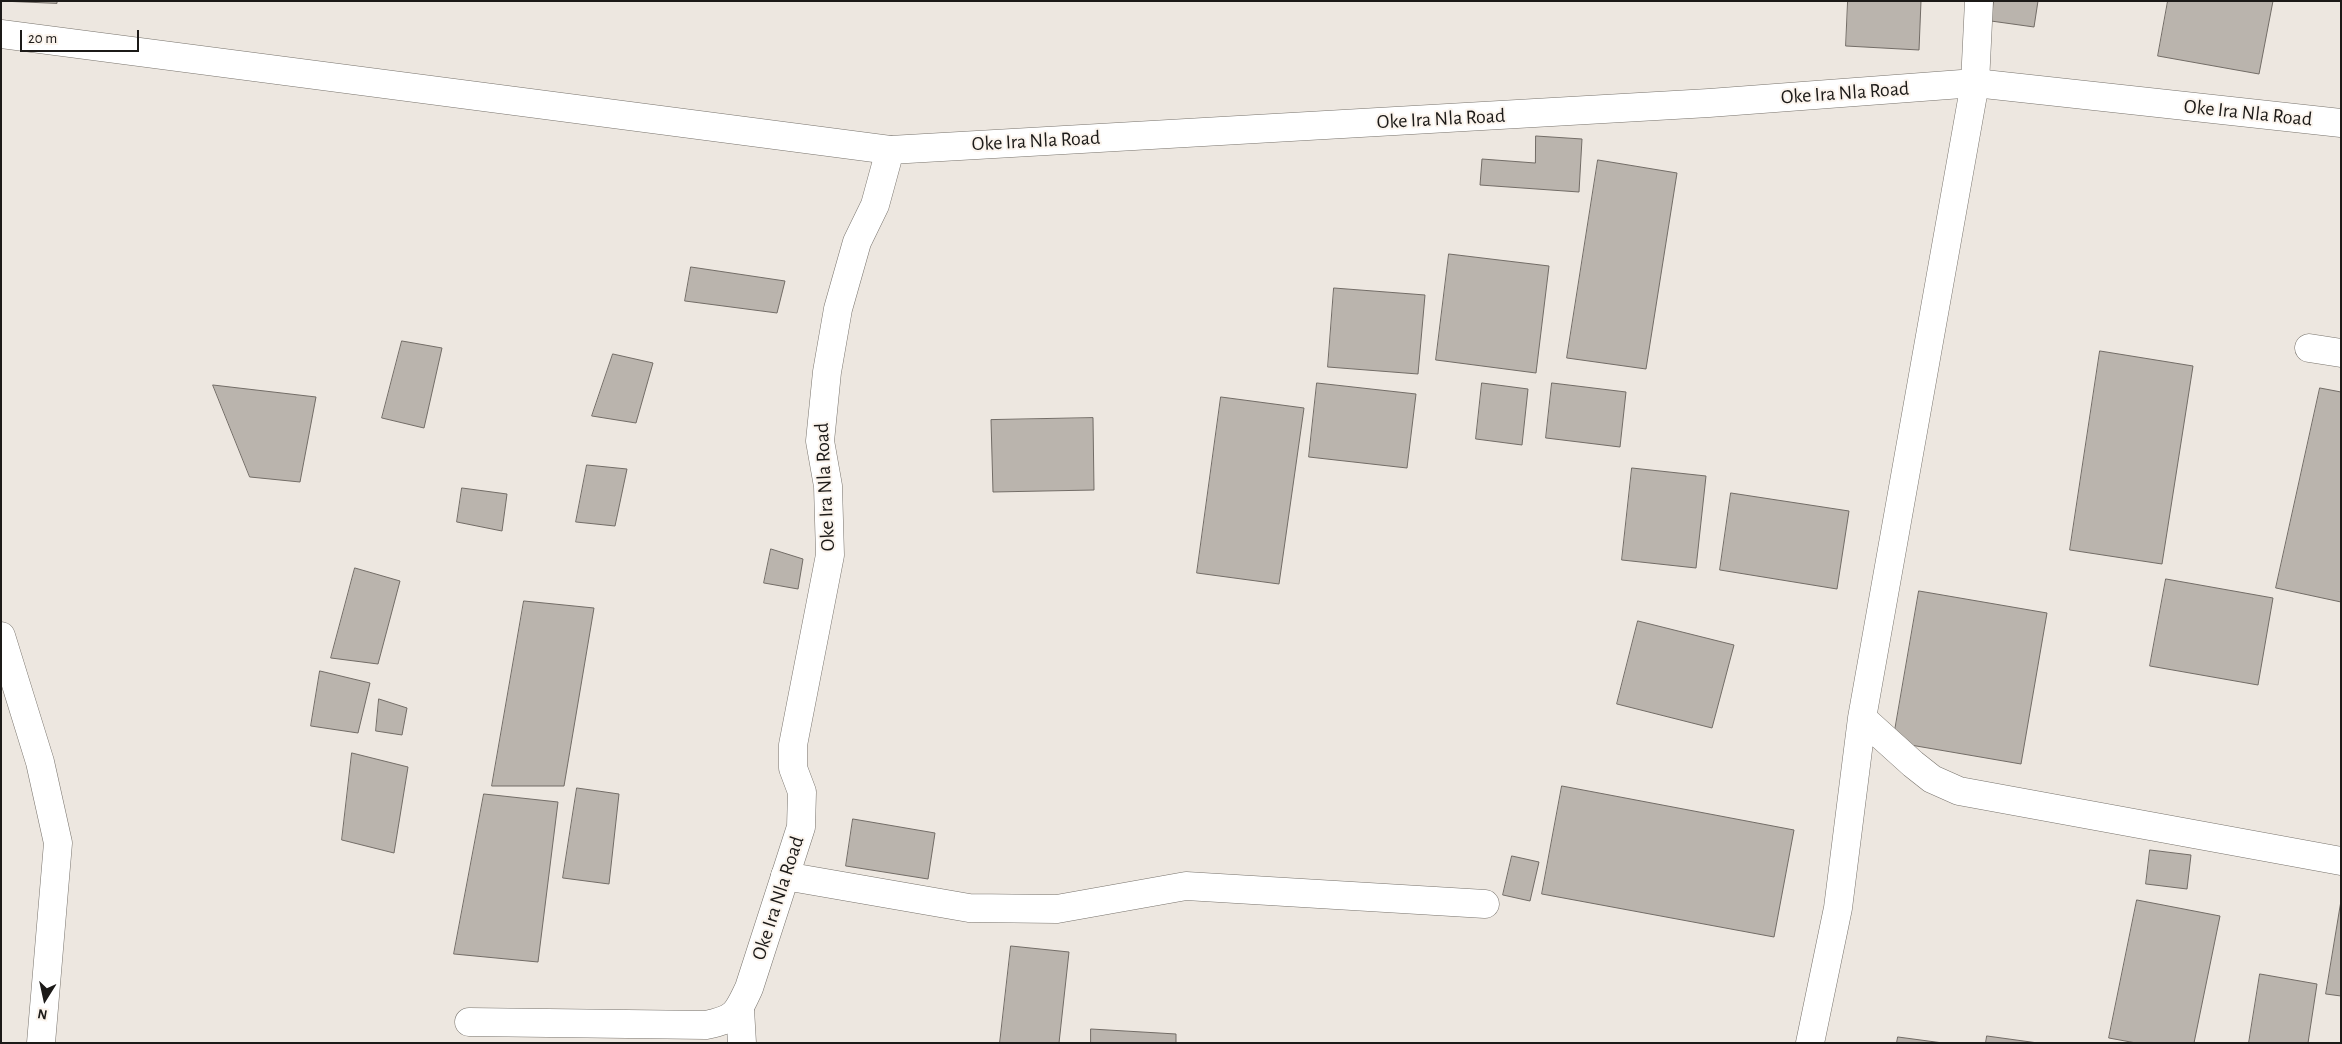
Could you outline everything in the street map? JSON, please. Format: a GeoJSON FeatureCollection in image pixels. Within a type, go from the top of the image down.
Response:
{"type":"FeatureCollection","features":[{"type":"Feature","properties":{"kind":"street"},"geometry":{"type":"LineString","coordinates":[[1810,1043],[1838,908],[1862,718],[1975,83],[1979,1]]}},
{"type":"Feature","properties":{"kind":"street"},"geometry":{"type":"LineString","coordinates":[[1,34],[890,150]]}},
{"type":"Feature","properties":{"kind":"street","name":"Oke Ira Nla Road"},"geometry":{"type":"LineString","coordinates":[[740,1008],[749,988],[801,827],[802,792],[792,768],[793,745],[830,555],[828,486],[820,441],[827,372],[841,301],[858,242],[875,205],[890,150],[1689,104],[1975,83],[2341,123]]}},
{"type":"Feature","properties":{"kind":"street"},"geometry":{"type":"LineString","coordinates":[[2309,348],[2341,353]]}},
{"type":"Feature","properties":{"kind":"street"},"geometry":{"type":"LineString","coordinates":[[1,636],[40,762],[58,842],[41,1043]]}},
{"type":"Feature","properties":{"kind":"street"},"geometry":{"type":"LineString","coordinates":[[1862,718],[1912,764],[1932,779],[1959,791],[2341,862]]}},
{"type":"Feature","properties":{"kind":"street"},"geometry":{"type":"LineString","coordinates":[[785,876],[969,908],[1057,909],[1186,886],[1485,904]]}},
{"type":"Feature","properties":{"kind":"street"},"geometry":{"type":"LineString","coordinates":[[469,1022],[706,1025],[728,1020],[740,1008]]}},
{"type":"Feature","properties":{"kind":"street"},"geometry":{"type":"LineString","coordinates":[[740,1008],[742,1043]]}},
{"type":"Feature","properties":{"kind":"building"},"geometry":{"type":"Polygon","coordinates":[[[1,1],[57,1],[57,3],[1,1]]]}},
{"type":"Feature","properties":{"kind":"building"},"geometry":{"type":"Polygon","coordinates":[[[1848,1],[1921,1],[1919,50],[1846,46],[1848,1]]]}},
{"type":"Feature","properties":{"kind":"building"},"geometry":{"type":"Polygon","coordinates":[[[1994,1],[2038,1],[2034,27],[1991,21],[1994,1]]]}},
{"type":"Feature","properties":{"kind":"building"},"geometry":{"type":"Polygon","coordinates":[[[2168,1],[2273,1],[2259,74],[2158,56],[2168,1]]]}},
{"type":"Feature","properties":{"kind":"building"},"geometry":{"type":"Polygon","coordinates":[[[1536,136],[1582,139],[1579,192],[1480,185],[1482,159],[1535,163],[1536,136]]]}},
{"type":"Feature","properties":{"kind":"building"},"geometry":{"type":"Polygon","coordinates":[[[1598,160],[1677,173],[1646,369],[1567,358],[1598,160]]]}},
{"type":"Feature","properties":{"kind":"building"},"geometry":{"type":"Polygon","coordinates":[[[1449,254],[1549,266],[1536,373],[1436,360],[1449,254]]]}},
{"type":"Feature","properties":{"kind":"building"},"geometry":{"type":"Polygon","coordinates":[[[691,267],[785,281],[777,313],[685,301],[691,267]]]}},
{"type":"Feature","properties":{"kind":"building"},"geometry":{"type":"Polygon","coordinates":[[[1334,288],[1425,295],[1418,374],[1328,367],[1334,288]]]}},
{"type":"Feature","properties":{"kind":"building"},"geometry":{"type":"Polygon","coordinates":[[[402,341],[442,348],[424,428],[382,418],[402,341]]]}},
{"type":"Feature","properties":{"kind":"building"},"geometry":{"type":"Polygon","coordinates":[[[2100,351],[2193,366],[2162,564],[2070,550],[2100,351]]]}},
{"type":"Feature","properties":{"kind":"building"},"geometry":{"type":"Polygon","coordinates":[[[613,354],[653,363],[636,423],[592,416],[613,354]]]}},
{"type":"Feature","properties":{"kind":"building"},"geometry":{"type":"Polygon","coordinates":[[[1317,383],[1416,394],[1407,468],[1309,457],[1317,383]]]}},
{"type":"Feature","properties":{"kind":"building"},"geometry":{"type":"Polygon","coordinates":[[[1482,383],[1528,389],[1522,445],[1476,439],[1482,383]]]}},
{"type":"Feature","properties":{"kind":"building"},"geometry":{"type":"Polygon","coordinates":[[[1552,383],[1626,392],[1620,447],[1546,438],[1552,383]]]}},
{"type":"Feature","properties":{"kind":"building"},"geometry":{"type":"Polygon","coordinates":[[[213,385],[316,397],[300,482],[250,477],[213,385]]]}},
{"type":"Feature","properties":{"kind":"building"},"geometry":{"type":"Polygon","coordinates":[[[2320,388],[2341,392],[2341,602],[2276,588],[2320,388]]]}},
{"type":"Feature","properties":{"kind":"building"},"geometry":{"type":"Polygon","coordinates":[[[1221,397],[1304,408],[1279,584],[1197,573],[1221,397]]]}},
{"type":"Feature","properties":{"kind":"building"},"geometry":{"type":"Polygon","coordinates":[[[1093,418],[1094,490],[993,492],[991,420],[1093,418]]]}},
{"type":"Feature","properties":{"kind":"building"},"geometry":{"type":"Polygon","coordinates":[[[587,465],[627,469],[615,526],[576,522],[587,465]]]}},
{"type":"Feature","properties":{"kind":"building"},"geometry":{"type":"Polygon","coordinates":[[[1632,468],[1706,476],[1696,568],[1622,560],[1632,468]]]}},
{"type":"Feature","properties":{"kind":"building"},"geometry":{"type":"Polygon","coordinates":[[[462,488],[507,494],[502,531],[457,522],[462,488]]]}},
{"type":"Feature","properties":{"kind":"building"},"geometry":{"type":"Polygon","coordinates":[[[1731,493],[1849,511],[1837,589],[1720,570],[1731,493]]]}},
{"type":"Feature","properties":{"kind":"building"},"geometry":{"type":"Polygon","coordinates":[[[771,549],[803,559],[798,589],[764,583],[771,549]]]}},
{"type":"Feature","properties":{"kind":"building"},"geometry":{"type":"Polygon","coordinates":[[[355,568],[400,581],[378,664],[331,658],[355,568]]]}},
{"type":"Feature","properties":{"kind":"building"},"geometry":{"type":"Polygon","coordinates":[[[2166,579],[2273,598],[2258,685],[2150,666],[2166,579]]]}},
{"type":"Feature","properties":{"kind":"building"},"geometry":{"type":"Polygon","coordinates":[[[1919,591],[2047,613],[2021,764],[1893,742],[1919,591]]]}},
{"type":"Feature","properties":{"kind":"building"},"geometry":{"type":"Polygon","coordinates":[[[524,601],[594,608],[564,786],[492,786],[524,601]]]}},
{"type":"Feature","properties":{"kind":"building"},"geometry":{"type":"Polygon","coordinates":[[[1638,621],[1734,645],[1712,728],[1617,704],[1638,621]]]}},
{"type":"Feature","properties":{"kind":"building"},"geometry":{"type":"Polygon","coordinates":[[[320,671],[370,683],[358,733],[311,726],[320,671]]]}},
{"type":"Feature","properties":{"kind":"building"},"geometry":{"type":"Polygon","coordinates":[[[379,699],[407,708],[402,735],[376,731],[379,699]]]}},
{"type":"Feature","properties":{"kind":"building"},"geometry":{"type":"Polygon","coordinates":[[[352,753],[408,767],[394,853],[342,840],[352,753]]]}},
{"type":"Feature","properties":{"kind":"building"},"geometry":{"type":"Polygon","coordinates":[[[1562,786],[1794,830],[1774,937],[1542,894],[1562,786]]]}},
{"type":"Feature","properties":{"kind":"building"},"geometry":{"type":"Polygon","coordinates":[[[577,788],[619,794],[609,884],[563,878],[577,788]]]}},
{"type":"Feature","properties":{"kind":"building"},"geometry":{"type":"Polygon","coordinates":[[[484,794],[558,802],[538,962],[454,954],[484,794]]]}},
{"type":"Feature","properties":{"kind":"building"},"geometry":{"type":"Polygon","coordinates":[[[853,819],[935,833],[928,879],[846,866],[853,819]]]}},
{"type":"Feature","properties":{"kind":"building"},"geometry":{"type":"Polygon","coordinates":[[[2150,850],[2191,855],[2187,889],[2146,884],[2150,850]]]}},
{"type":"Feature","properties":{"kind":"building"},"geometry":{"type":"Polygon","coordinates":[[[1512,856],[1539,862],[1530,901],[1503,895],[1512,856]]]}},
{"type":"Feature","properties":{"kind":"building"},"geometry":{"type":"Polygon","coordinates":[[[2137,900],[2220,916],[2194,1043],[2136,1043],[2109,1038],[2137,900]]]}},
{"type":"Feature","properties":{"kind":"building"},"geometry":{"type":"Polygon","coordinates":[[[2341,901],[2341,996],[2326,994],[2341,901]]]}},
{"type":"Feature","properties":{"kind":"building"},"geometry":{"type":"Polygon","coordinates":[[[1011,946],[1069,952],[1059,1043],[1000,1043],[1011,946]]]}},
{"type":"Feature","properties":{"kind":"building"},"geometry":{"type":"Polygon","coordinates":[[[2260,974],[2317,984],[2308,1043],[2249,1043],[2260,974]]]}},
{"type":"Feature","properties":{"kind":"building"},"geometry":{"type":"Polygon","coordinates":[[[1091,1029],[1176,1034],[1176,1043],[1091,1043],[1091,1029]]]}},
{"type":"Feature","properties":{"kind":"building"},"geometry":{"type":"Polygon","coordinates":[[[1987,1036],[2038,1043],[1986,1043],[1987,1036]]]}},
{"type":"Feature","properties":{"kind":"building"},"geometry":{"type":"Polygon","coordinates":[[[1898,1037],[1943,1043],[1897,1043],[1898,1037]]]}}]}
